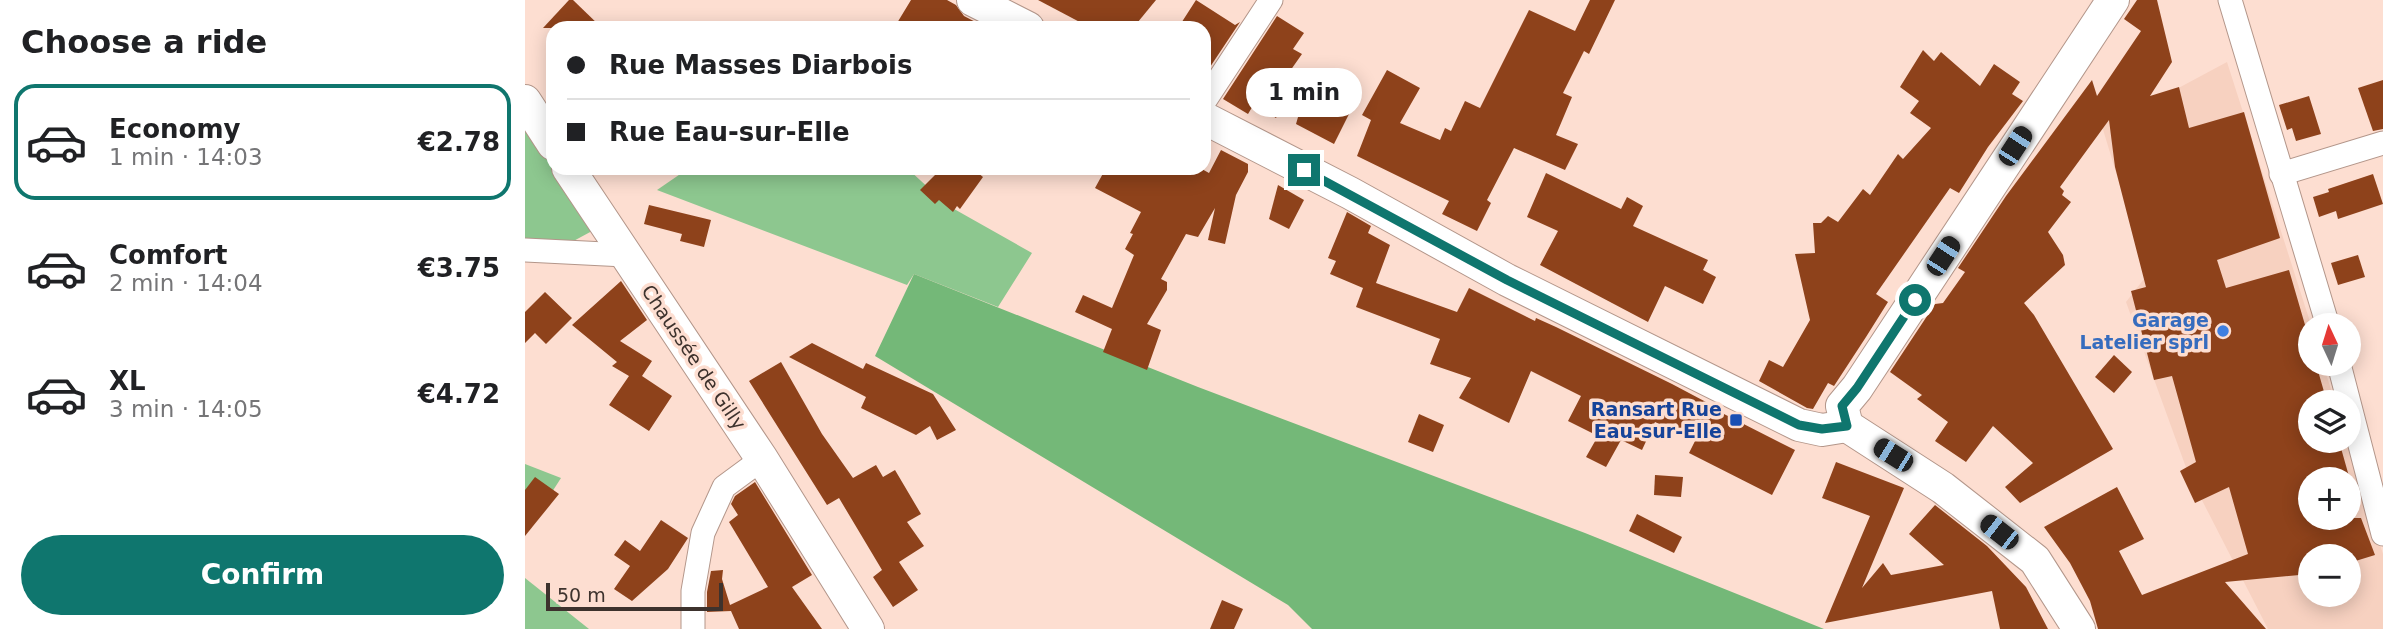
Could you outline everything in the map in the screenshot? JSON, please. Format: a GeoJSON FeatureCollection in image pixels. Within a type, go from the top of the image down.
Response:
{"type":"FeatureCollection","features":[{"type":"Feature","properties":{"kind":"street"},"geometry":{"type":"LineString","coordinates":[[973,0],[1014,21]]}},
{"type":"Feature","properties":{"kind":"street"},"geometry":{"type":"LineString","coordinates":[[1211,92],[1271,0]]}},
{"type":"Feature","properties":{"kind":"street"},"geometry":{"type":"LineString","coordinates":[[1847,426],[1842,406],[1857,388],[2113,0]]}},
{"type":"Feature","properties":{"kind":"street"},"geometry":{"type":"LineString","coordinates":[[2229,0],[2324,313]]}},
{"type":"Feature","properties":{"kind":"street"},"geometry":{"type":"LineString","coordinates":[[525,101],[546,133]]}},
{"type":"Feature","properties":{"kind":"street"},"geometry":{"type":"LineString","coordinates":[[1211,122],[1350,193],[1507,280],[1799,425],[1822,429],[1847,426],[1944,488],[2035,560],[2079,629]]}},
{"type":"Feature","properties":{"kind":"street"},"geometry":{"type":"LineString","coordinates":[[2281,174],[2383,143]]}},
{"type":"Feature","properties":{"kind":"street","name":"Chaussée de Gilly"},"geometry":{"type":"LineString","coordinates":[[573,175],[762,459],[868,629]]}},
{"type":"Feature","properties":{"kind":"street"},"geometry":{"type":"LineString","coordinates":[[525,250],[625,254]]}},
{"type":"Feature","properties":{"kind":"street"},"geometry":{"type":"LineString","coordinates":[[2343,376],[2374,464],[2383,534]]}},
{"type":"Feature","properties":{"kind":"street"},"geometry":{"type":"LineString","coordinates":[[693,629],[693,591],[703,533],[724,487],[762,459]]}},
{"type":"Feature","properties":{"kind":"shaded area","name":"Garage Latelier sprl"},"geometry":{"type":"Polygon","coordinates":[[[2227,62],[2307,313],[2298,313],[2298,376],[2327,376],[2331,390],[2298,390],[2298,453],[2351,453],[2355,467],[2298,467],[2298,530],[2361,530],[2361,485],[2383,554],[2383,629],[2268,629],[2188,473],[2126,302],[2147,275],[2098,113],[2171,92],[2227,62]]]}},
{"type":"Feature","properties":{"kind":"green space"},"geometry":{"type":"Polygon","coordinates":[[[525,101],[546,133],[546,175],[560,175],[605,224],[568,244],[525,241],[525,101]]]}},
{"type":"Feature","properties":{"kind":"green space"},"geometry":{"type":"Polygon","coordinates":[[[679,175],[915,175],[947,205],[1032,253],[998,307],[914,274],[907,285],[657,190],[679,175]]]}},
{"type":"Feature","properties":{"kind":"green space"},"geometry":{"type":"Polygon","coordinates":[[[914,274],[1198,387],[1585,533],[1824,629],[1312,629],[1288,605],[875,356],[914,274]]]}},
{"type":"Feature","properties":{"kind":"green space"},"geometry":{"type":"Polygon","coordinates":[[[525,464],[561,478],[525,534],[525,464]]]}},
{"type":"Feature","properties":{"kind":"green space"},"geometry":{"type":"Polygon","coordinates":[[[525,578],[589,629],[525,629],[525,578]]]}},
{"type":"Feature","properties":{"kind":"building"},"geometry":{"type":"Polygon","coordinates":[[[569,0],[573,0],[595,21],[550,21],[569,0]]]}},
{"type":"Feature","properties":{"kind":"building"},"geometry":{"type":"Polygon","coordinates":[[[911,0],[947,0],[974,21],[898,21],[911,0]]]}},
{"type":"Feature","properties":{"kind":"building"},"geometry":{"type":"Polygon","coordinates":[[[1038,0],[1156,0],[1139,21],[1078,21],[1038,0]]]}},
{"type":"Feature","properties":{"kind":"building"},"geometry":{"type":"Polygon","coordinates":[[[1196,0],[1235,25],[1240,22],[1211,66],[1211,21],[1182,21],[1196,0]]]}},
{"type":"Feature","properties":{"kind":"building"},"geometry":{"type":"Polygon","coordinates":[[[1590,0],[1615,0],[1589,54],[1584,51],[1563,93],[1572,97],[1556,135],[1578,144],[1565,170],[1514,148],[1487,200],[1491,203],[1477,231],[1442,214],[1449,201],[1357,156],[1371,120],[1362,115],[1387,70],[1420,88],[1400,123],[1440,140],[1445,128],[1451,131],[1465,101],[1480,108],[1529,10],[1575,31],[1590,0]]]}},
{"type":"Feature","properties":{"kind":"building"},"geometry":{"type":"Polygon","coordinates":[[[2137,0],[2157,0],[2172,62],[2150,96],[2179,87],[2189,128],[2244,112],[2280,238],[2217,260],[2226,288],[2289,270],[2302,313],[2298,313],[2298,376],[2319,376],[2324,390],[2298,390],[2298,453],[2342,453],[2346,467],[2298,467],[2298,530],[2361,530],[2361,518],[2375,555],[2361,559],[2361,544],[2298,544],[2298,575],[2225,582],[2266,629],[2098,629],[2090,601],[2070,563],[2044,527],[2117,487],[2144,539],[2119,551],[2142,595],[2248,554],[2229,487],[2195,503],[2180,471],[2196,462],[2172,376],[2154,380],[2131,291],[2146,287],[2115,167],[2109,120],[2060,187],[2064,191],[2062,195],[2071,202],[2048,232],[2063,255],[2065,265],[2024,303],[2034,315],[2113,449],[2020,503],[2005,487],[2033,463],[1993,426],[1966,462],[1935,441],[1948,422],[1917,399],[1922,395],[1890,372],[1935,304],[1943,303],[1965,272],[1958,268],[2006,196],[2092,80],[2097,96],[2141,31],[2124,19],[2137,0]]]}},
{"type":"Feature","properties":{"kind":"building"},"geometry":{"type":"Polygon","coordinates":[[[1277,16],[1304,33],[1293,49],[1302,54],[1283,81],[1293,86],[1276,118],[1254,104],[1248,114],[1223,99],[1277,16]]]}},
{"type":"Feature","properties":{"kind":"building"},"geometry":{"type":"Polygon","coordinates":[[[1923,50],[1934,61],[1941,52],[1980,86],[1994,64],[2020,82],[2012,94],[2023,101],[1988,147],[1959,193],[1950,188],[1876,294],[1888,302],[1866,337],[1834,386],[1828,383],[1813,409],[1807,408],[1759,381],[1769,360],[1783,367],[1810,320],[1795,254],[1815,253],[1813,223],[1821,223],[1828,216],[1838,222],[1863,189],[1870,195],[1898,154],[1903,159],[1931,128],[1910,113],[1919,101],[1900,87],[1923,50]]]}},
{"type":"Feature","properties":{"kind":"building"},"geometry":{"type":"Polygon","coordinates":[[[2383,80],[2383,129],[2373,131],[2358,88],[2383,80]]]}},
{"type":"Feature","properties":{"kind":"building"},"geometry":{"type":"Polygon","coordinates":[[[1305,93],[1330,107],[1332,103],[1350,112],[1334,144],[1296,124],[1305,93]]]}},
{"type":"Feature","properties":{"kind":"building"},"geometry":{"type":"Polygon","coordinates":[[[2309,96],[2321,134],[2296,141],[2292,128],[2287,130],[2279,105],[2309,96]]]}},
{"type":"Feature","properties":{"kind":"building"},"geometry":{"type":"Polygon","coordinates":[[[1221,150],[1248,164],[1248,172],[1236,195],[1225,244],[1208,240],[1215,208],[1198,237],[1186,234],[1161,279],[1167,282],[1167,290],[1147,324],[1161,330],[1147,370],[1103,352],[1112,329],[1075,312],[1083,295],[1112,308],[1134,255],[1125,249],[1141,212],[1095,188],[1102,175],[1211,175],[1211,169],[1221,150]]]}},
{"type":"Feature","properties":{"kind":"building"},"geometry":{"type":"Polygon","coordinates":[[[1546,173],[1621,209],[1627,197],[1643,206],[1633,226],[1708,260],[1703,270],[1716,277],[1703,304],[1665,286],[1648,322],[1540,265],[1558,231],[1527,217],[1546,173]]]}},
{"type":"Feature","properties":{"kind":"building"},"geometry":{"type":"Polygon","coordinates":[[[2373,174],[2383,204],[2338,219],[2336,211],[2319,217],[2313,197],[2329,192],[2328,189],[2373,174]]]}},
{"type":"Feature","properties":{"kind":"building"},"geometry":{"type":"Polygon","coordinates":[[[935,175],[983,177],[960,209],[957,206],[953,212],[939,200],[935,204],[920,190],[935,175]]]}},
{"type":"Feature","properties":{"kind":"building"},"geometry":{"type":"Polygon","coordinates":[[[1278,185],[1304,200],[1289,229],[1269,219],[1278,185]]]}},
{"type":"Feature","properties":{"kind":"building"},"geometry":{"type":"Polygon","coordinates":[[[649,205],[711,220],[704,247],[680,241],[682,234],[644,224],[649,205]]]}},
{"type":"Feature","properties":{"kind":"building"},"geometry":{"type":"Polygon","coordinates":[[[1347,212],[1371,226],[1368,233],[1390,245],[1376,283],[1457,312],[1469,288],[1672,384],[1795,450],[1772,495],[1689,453],[1695,441],[1655,422],[1642,450],[1621,440],[1606,467],[1586,457],[1598,436],[1568,421],[1581,396],[1531,371],[1509,423],[1459,398],[1471,378],[1430,364],[1440,339],[1356,307],[1363,288],[1330,274],[1336,261],[1328,258],[1347,212]]]}},
{"type":"Feature","properties":{"kind":"building"},"geometry":{"type":"Polygon","coordinates":[[[2358,255],[2365,277],[2338,285],[2331,263],[2358,255]]]}},
{"type":"Feature","properties":{"kind":"building"},"geometry":{"type":"Polygon","coordinates":[[[621,281],[647,320],[620,341],[652,361],[642,376],[672,396],[649,431],[609,405],[629,376],[612,366],[617,362],[572,325],[621,281]]]}},
{"type":"Feature","properties":{"kind":"building"},"geometry":{"type":"Polygon","coordinates":[[[545,292],[572,318],[546,344],[535,333],[525,343],[525,312],[545,292]]]}},
{"type":"Feature","properties":{"kind":"building"},"geometry":{"type":"Polygon","coordinates":[[[812,343],[863,369],[866,363],[933,394],[956,430],[937,440],[930,426],[916,435],[861,408],[866,397],[789,357],[812,343]]]}},
{"type":"Feature","properties":{"kind":"building"},"geometry":{"type":"Polygon","coordinates":[[[2114,355],[2132,372],[2114,393],[2095,377],[2114,355]]]}},
{"type":"Feature","properties":{"kind":"building"},"geometry":{"type":"Polygon","coordinates":[[[781,362],[822,434],[853,478],[876,465],[883,477],[895,470],[921,514],[907,522],[924,546],[899,562],[918,590],[893,607],[873,577],[882,570],[839,498],[827,505],[749,381],[781,362]]]}},
{"type":"Feature","properties":{"kind":"building"},"geometry":{"type":"Polygon","coordinates":[[[1419,414],[1444,425],[1433,452],[1408,442],[1419,414]]]}},
{"type":"Feature","properties":{"kind":"building"},"geometry":{"type":"Polygon","coordinates":[[[1836,462],[1904,488],[1862,588],[1883,563],[1891,575],[1944,565],[1909,534],[1935,505],[1987,546],[2026,587],[2048,629],[2000,629],[1992,591],[1825,623],[1870,516],[1822,498],[1836,462]]]}},
{"type":"Feature","properties":{"kind":"building"},"geometry":{"type":"Polygon","coordinates":[[[1655,475],[1683,477],[1681,497],[1654,495],[1655,475]]]}},
{"type":"Feature","properties":{"kind":"building"},"geometry":{"type":"Polygon","coordinates":[[[535,477],[559,494],[525,536],[525,490],[535,477]]]}},
{"type":"Feature","properties":{"kind":"building"},"geometry":{"type":"Polygon","coordinates":[[[755,482],[812,575],[792,587],[822,629],[739,629],[731,611],[707,612],[711,571],[723,570],[722,579],[730,605],[768,587],[729,522],[738,515],[731,504],[735,496],[755,482]]]}},
{"type":"Feature","properties":{"kind":"building"},"geometry":{"type":"Polygon","coordinates":[[[1637,514],[1682,537],[1674,553],[1629,531],[1637,514]]]}},
{"type":"Feature","properties":{"kind":"building"},"geometry":{"type":"Polygon","coordinates":[[[661,520],[688,538],[668,569],[632,601],[614,589],[630,566],[614,555],[625,540],[640,551],[661,520]]]}},
{"type":"Feature","properties":{"kind":"building"},"geometry":{"type":"Polygon","coordinates":[[[1222,600],[1243,609],[1234,629],[1210,629],[1222,600]]]}},
{"type":"Feature","properties":{"kind":"place","name":"Garage Latelier sprl"},"geometry":{"type":"Point","coordinates":[2223,331]}},
{"type":"Feature","properties":{"kind":"place","name":"Ransart Rue Eau-sur-Elle"},"geometry":{"type":"Point","coordinates":[1736,420]}},
{"type":"Feature","properties":{"kind":"route"},"geometry":{"type":"LineString","coordinates":[[1304,170],[1507,280],[1799,425],[1822,429],[1847,426],[1842,406],[1857,388],[1915,300]]}}]}
